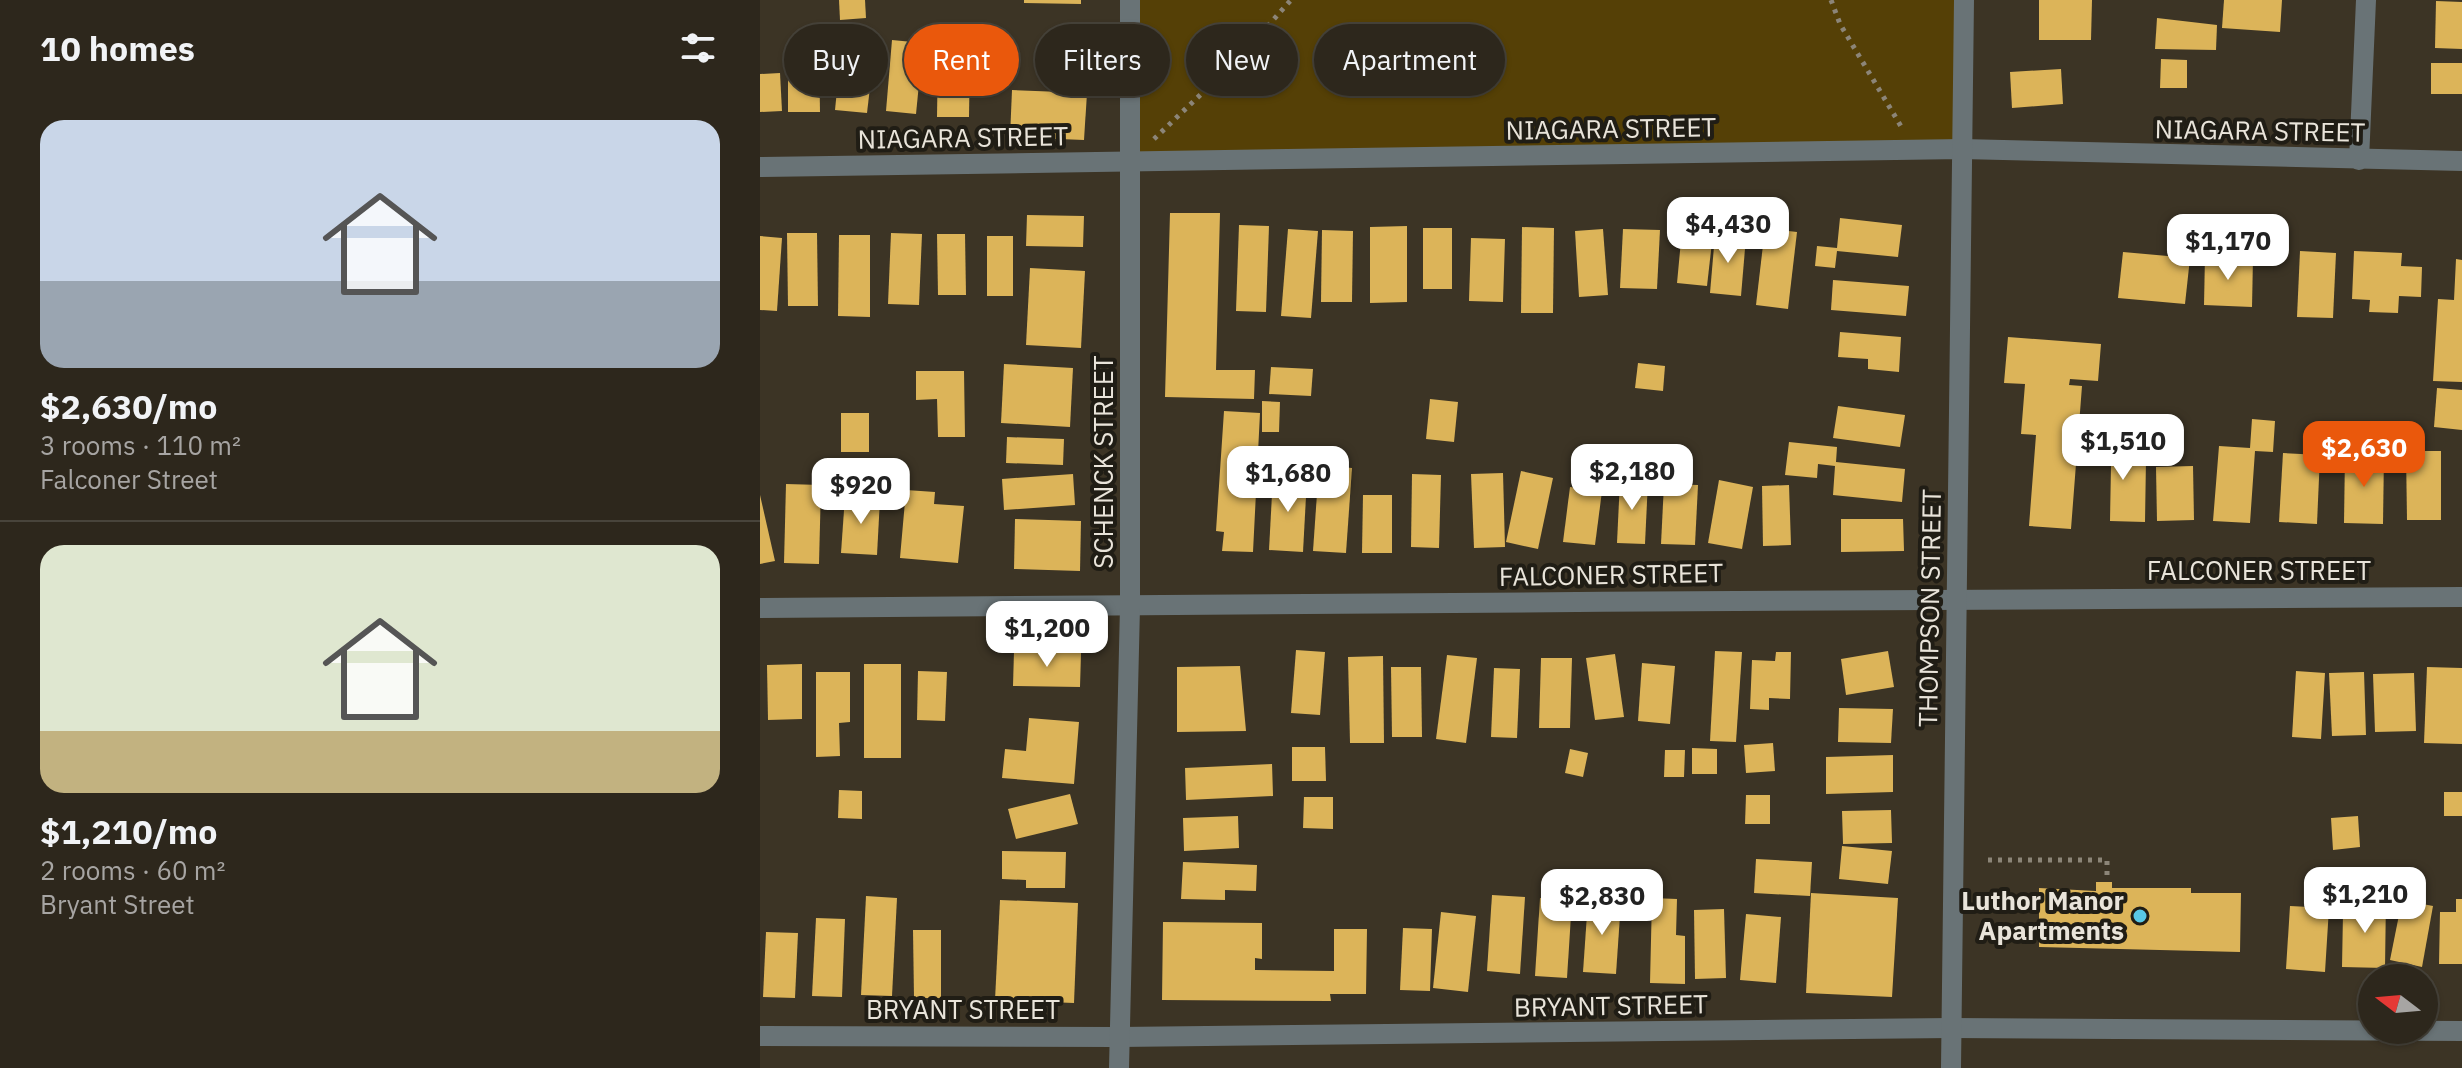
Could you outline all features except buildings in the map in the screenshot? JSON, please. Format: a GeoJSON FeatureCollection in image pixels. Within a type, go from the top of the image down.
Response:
{"type":"FeatureCollection","features":[{"type":"Feature","properties":{"kind":"street","name":"SCHENCK STREET"},"geometry":{"type":"LineString","coordinates":[[1119,1068],[1130,607],[1130,0]]}},
{"type":"Feature","properties":{"kind":"street","name":"THOMPSON STREET"},"geometry":{"type":"LineString","coordinates":[[1951,1068],[1964,0]]}},
{"type":"Feature","properties":{"kind":"street"},"geometry":{"type":"LineString","coordinates":[[2359,160],[2366,0]]}},
{"type":"Feature","properties":{"kind":"street","name":"NIAGARA STREET"},"geometry":{"type":"LineString","coordinates":[[760,167],[1962,149],[2462,161]]}},
{"type":"Feature","properties":{"kind":"street","name":"FALCONER STREET"},"geometry":{"type":"LineString","coordinates":[[760,608],[1130,607],[1956,596],[2462,597]]}},
{"type":"Feature","properties":{"kind":"street","name":"BRYANT STREET"},"geometry":{"type":"LineString","coordinates":[[760,1036],[1119,1037],[1951,1028],[2462,1031]]}},
{"type":"Feature","properties":{"kind":"path"},"geometry":{"type":"LineString","coordinates":[[1130,161],[1239,58],[1291,0]]}},
{"type":"Feature","properties":{"kind":"path"},"geometry":{"type":"LineString","coordinates":[[1831,0],[1840,24],[1916,151]]}},
{"type":"Feature","properties":{"kind":"path"},"geometry":{"type":"LineString","coordinates":[[1988,860],[2107,860],[2107,880]]}},
{"type":"Feature","properties":{"kind":"shaded area"},"geometry":{"type":"Polygon","coordinates":[[[1134,0],[1964,0],[1962,149],[1130,161],[1132,96],[1170,96],[1170,24],[1133,24],[1134,0]]]}},
{"type":"Feature","properties":{"kind":"place","name":"Luthor Manor Apartments"},"geometry":{"type":"Point","coordinates":[2140,916]}}]}
